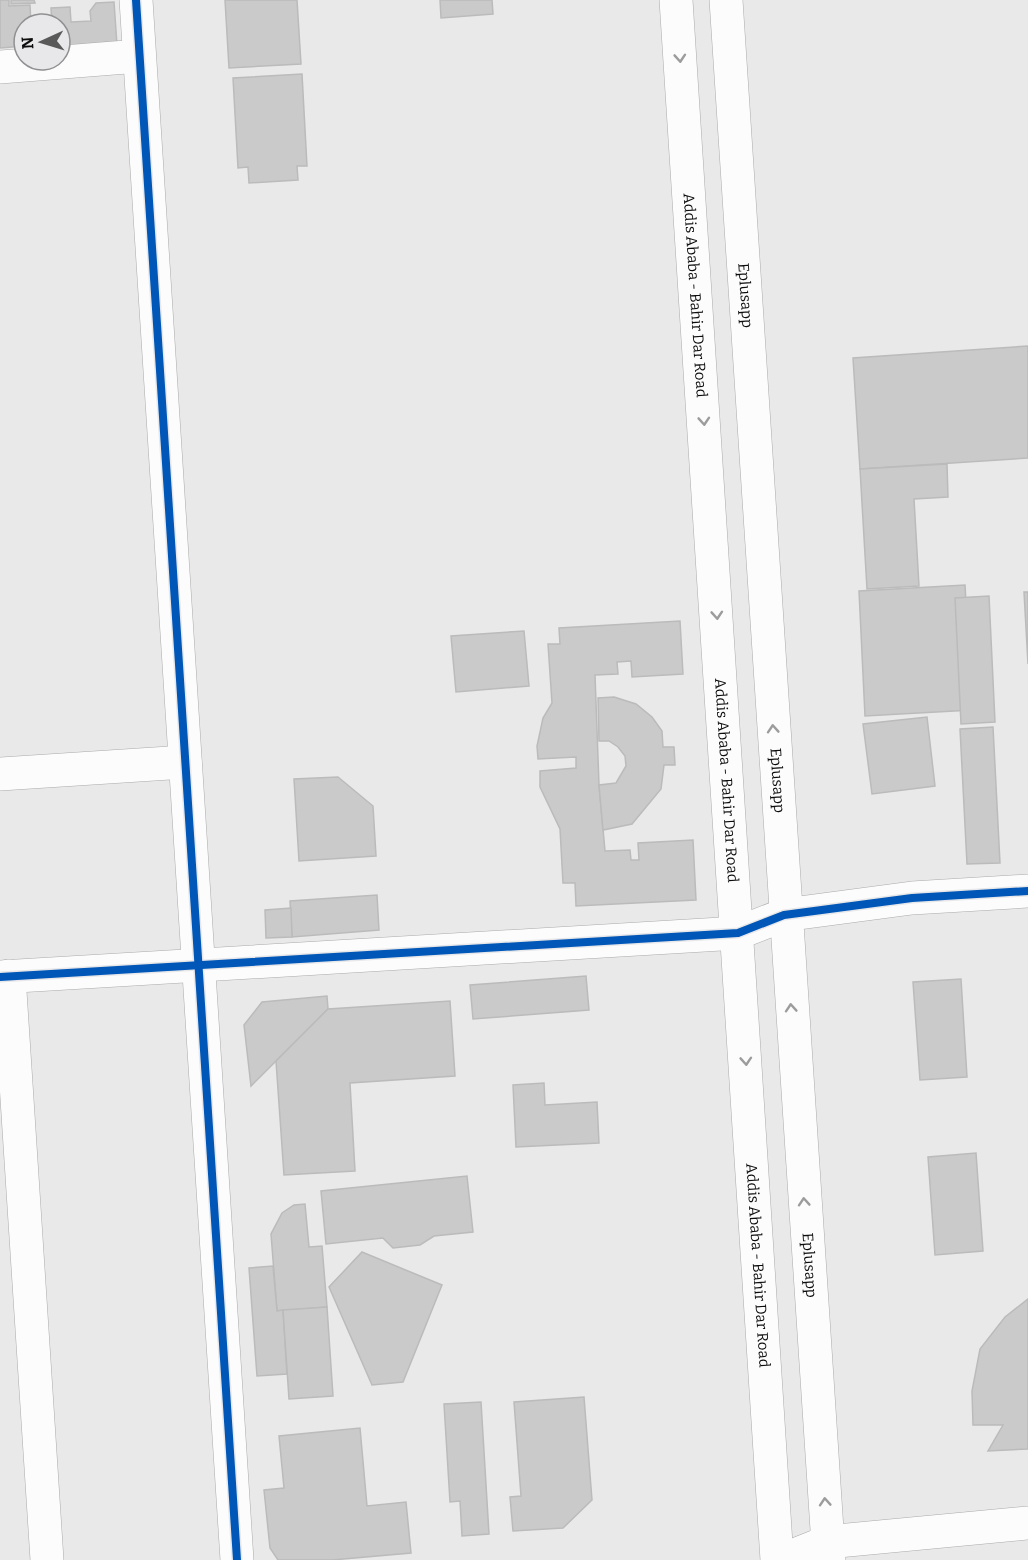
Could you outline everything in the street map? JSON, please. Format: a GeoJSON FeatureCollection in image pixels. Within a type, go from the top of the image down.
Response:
{"type":"FeatureCollection","features":[{"type":"Feature","properties":{"kind":"main road"},"geometry":{"type":"LineString","coordinates":[[136,0],[237,1560]]}},
{"type":"Feature","properties":{"kind":"main road","name":"Addis Ababa - Bahir Dar Road"},"geometry":{"type":"LineString","coordinates":[[676,0],[777,1560]]}},
{"type":"Feature","properties":{"kind":"main road","name":"Eplusapp"},"geometry":{"type":"LineString","coordinates":[[726,0],[784,915],[828,1551]]}},
{"type":"Feature","properties":{"kind":"main road"},"geometry":{"type":"LineString","coordinates":[[0,67],[139,56]]}},
{"type":"Feature","properties":{"kind":"main road"},"geometry":{"type":"LineString","coordinates":[[0,774],[185,762]]}},
{"type":"Feature","properties":{"kind":"main road"},"geometry":{"type":"LineString","coordinates":[[47,1560],[5,977],[738,933],[784,915],[912,898],[1028,891]]}},
{"type":"Feature","properties":{"kind":"main road"},"geometry":{"type":"LineString","coordinates":[[782,1560],[828,1551],[1028,1523]]}},
{"type":"Feature","properties":{"kind":"building"},"geometry":{"type":"Polygon","coordinates":[[[0,0],[9,0],[9,6],[30,5],[30,12],[12,12],[12,47],[0,48],[0,0]]]}},
{"type":"Feature","properties":{"kind":"building"},"geometry":{"type":"Polygon","coordinates":[[[11,0],[34,0],[35,3],[11,4],[11,0]]]}},
{"type":"Feature","properties":{"kind":"building"},"geometry":{"type":"Polygon","coordinates":[[[225,0],[297,0],[301,64],[229,68],[225,0]]]}},
{"type":"Feature","properties":{"kind":"building"},"geometry":{"type":"Polygon","coordinates":[[[440,0],[492,0],[493,14],[441,18],[440,0]]]}},
{"type":"Feature","properties":{"kind":"building"},"geometry":{"type":"Polygon","coordinates":[[[114,2],[117,45],[72,48],[72,22],[91,21],[90,11],[96,3],[114,2]]]}},
{"type":"Feature","properties":{"kind":"building"},"geometry":{"type":"Polygon","coordinates":[[[70,7],[70,12],[51,12],[51,8],[70,7]]]}},
{"type":"Feature","properties":{"kind":"building"},"geometry":{"type":"Polygon","coordinates":[[[302,74],[307,166],[297,166],[298,180],[249,183],[248,167],[238,168],[233,78],[302,74]]]}},
{"type":"Feature","properties":{"kind":"building"},"geometry":{"type":"Polygon","coordinates":[[[1028,346],[1028,458],[860,469],[853,358],[1028,346]]]}},
{"type":"Feature","properties":{"kind":"building"},"geometry":{"type":"Polygon","coordinates":[[[947,464],[948,497],[914,499],[919,586],[867,589],[860,469],[947,464]]]}},
{"type":"Feature","properties":{"kind":"building"},"geometry":{"type":"Polygon","coordinates":[[[965,585],[972,710],[865,716],[859,591],[965,585]]]}},
{"type":"Feature","properties":{"kind":"building"},"geometry":{"type":"Polygon","coordinates":[[[1024,592],[1028,592],[1028,664],[1024,592]]]}},
{"type":"Feature","properties":{"kind":"building"},"geometry":{"type":"Polygon","coordinates":[[[989,596],[995,722],[961,724],[955,598],[989,596]]]}},
{"type":"Feature","properties":{"kind":"building"},"geometry":{"type":"Polygon","coordinates":[[[680,621],[683,674],[632,677],[631,661],[617,662],[618,674],[595,675],[599,785],[605,851],[630,850],[631,860],[639,860],[638,843],[693,840],[696,900],[576,906],[575,883],[563,883],[560,829],[540,787],[540,771],[576,768],[576,757],[538,759],[537,746],[543,718],[552,703],[548,644],[560,644],[559,628],[680,621]]]}},
{"type":"Feature","properties":{"kind":"building"},"geometry":{"type":"Polygon","coordinates":[[[524,631],[529,686],[456,692],[451,636],[524,631]]]}},
{"type":"Feature","properties":{"kind":"building"},"geometry":{"type":"Polygon","coordinates":[[[614,697],[636,704],[652,717],[662,731],[663,747],[674,747],[675,765],[664,765],[661,789],[632,824],[603,830],[599,785],[616,783],[626,766],[625,756],[618,747],[609,741],[599,741],[598,698],[614,697]]]}},
{"type":"Feature","properties":{"kind":"building"},"geometry":{"type":"Polygon","coordinates":[[[927,717],[935,786],[872,794],[863,724],[927,717]]]}},
{"type":"Feature","properties":{"kind":"building"},"geometry":{"type":"Polygon","coordinates":[[[993,727],[1000,863],[967,864],[960,729],[993,727]]]}},
{"type":"Feature","properties":{"kind":"building"},"geometry":{"type":"Polygon","coordinates":[[[338,777],[373,806],[376,856],[299,861],[294,779],[338,777]]]}},
{"type":"Feature","properties":{"kind":"building"},"geometry":{"type":"Polygon","coordinates":[[[377,895],[379,930],[292,937],[290,901],[377,895]]]}},
{"type":"Feature","properties":{"kind":"building"},"geometry":{"type":"Polygon","coordinates":[[[291,908],[292,937],[266,938],[265,910],[291,908]]]}},
{"type":"Feature","properties":{"kind":"building"},"geometry":{"type":"Polygon","coordinates":[[[586,976],[589,1010],[473,1019],[470,985],[586,976]]]}},
{"type":"Feature","properties":{"kind":"building"},"geometry":{"type":"Polygon","coordinates":[[[961,979],[967,1077],[920,1080],[913,982],[961,979]]]}},
{"type":"Feature","properties":{"kind":"building"},"geometry":{"type":"Polygon","coordinates":[[[327,996],[328,1009],[251,1086],[244,1025],[262,1002],[327,996]]]}},
{"type":"Feature","properties":{"kind":"building"},"geometry":{"type":"Polygon","coordinates":[[[450,1001],[455,1076],[350,1083],[355,1171],[284,1175],[276,1061],[328,1009],[450,1001]]]}},
{"type":"Feature","properties":{"kind":"building"},"geometry":{"type":"Polygon","coordinates":[[[544,1083],[545,1105],[597,1102],[599,1143],[516,1147],[513,1085],[544,1083]]]}},
{"type":"Feature","properties":{"kind":"building"},"geometry":{"type":"Polygon","coordinates":[[[976,1153],[983,1251],[935,1255],[928,1157],[976,1153]]]}},
{"type":"Feature","properties":{"kind":"building"},"geometry":{"type":"Polygon","coordinates":[[[467,1176],[473,1232],[434,1236],[420,1245],[393,1248],[383,1238],[326,1244],[321,1191],[467,1176]]]}},
{"type":"Feature","properties":{"kind":"building"},"geometry":{"type":"Polygon","coordinates":[[[305,1204],[309,1247],[322,1246],[327,1307],[277,1311],[271,1234],[282,1213],[294,1205],[305,1204]]]}},
{"type":"Feature","properties":{"kind":"building"},"geometry":{"type":"Polygon","coordinates":[[[362,1252],[442,1285],[403,1382],[372,1385],[329,1287],[362,1252]]]}},
{"type":"Feature","properties":{"kind":"building"},"geometry":{"type":"Polygon","coordinates":[[[273,1266],[277,1311],[283,1310],[287,1374],[257,1376],[249,1268],[273,1266]]]}},
{"type":"Feature","properties":{"kind":"building"},"geometry":{"type":"Polygon","coordinates":[[[1028,1299],[1028,1449],[988,1451],[1003,1425],[973,1425],[972,1391],[980,1349],[1005,1317],[1028,1299]]]}},
{"type":"Feature","properties":{"kind":"building"},"geometry":{"type":"Polygon","coordinates":[[[327,1307],[333,1396],[289,1399],[283,1310],[327,1307]]]}},
{"type":"Feature","properties":{"kind":"building"},"geometry":{"type":"Polygon","coordinates":[[[584,1397],[592,1500],[563,1528],[513,1531],[510,1497],[521,1496],[514,1402],[584,1397]]]}},
{"type":"Feature","properties":{"kind":"building"},"geometry":{"type":"Polygon","coordinates":[[[481,1402],[489,1534],[462,1536],[460,1501],[450,1502],[444,1404],[481,1402]]]}},
{"type":"Feature","properties":{"kind":"building"},"geometry":{"type":"Polygon","coordinates":[[[360,1428],[367,1506],[406,1502],[411,1553],[332,1560],[278,1560],[270,1548],[264,1490],[284,1488],[279,1436],[360,1428]]]}},
{"type":"Feature","properties":{"kind":"cycle path"},"geometry":{"type":"LineString","coordinates":[[136,0],[237,1560]]}},
{"type":"Feature","properties":{"kind":"cycle path"},"geometry":{"type":"LineString","coordinates":[[0,977],[738,933],[784,915],[912,898],[1028,891]]}}]}
